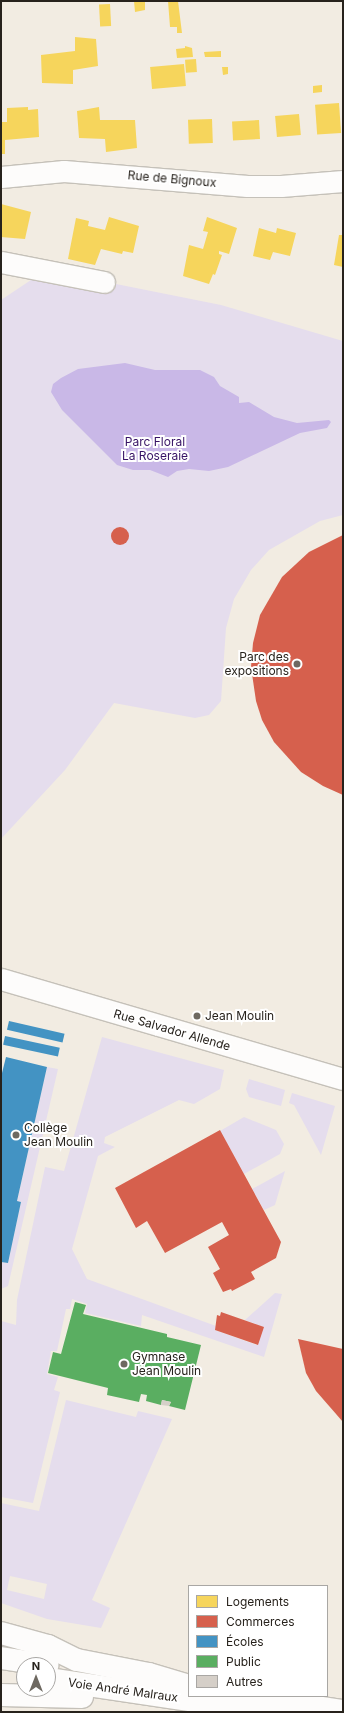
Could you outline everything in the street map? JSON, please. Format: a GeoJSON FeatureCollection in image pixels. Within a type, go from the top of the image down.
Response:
{"type":"FeatureCollection","features":[{"type":"Feature","properties":{"kind":"main road"},"geometry":{"type":"LineString","coordinates":[[1,1633],[48,1646],[77,1660],[149,1674],[188,1689]]}},
{"type":"Feature","properties":{"kind":"main road","name":"Voie André Malraux"},"geometry":{"type":"LineString","coordinates":[[1,1658],[16,1660]]}},
{"type":"Feature","properties":{"kind":"main road","name":"Voie André Malraux"},"geometry":{"type":"LineString","coordinates":[[56,1667],[188,1690]]}},
{"type":"Feature","properties":{"kind":"main road"},"geometry":{"type":"LineString","coordinates":[[1,1672],[16,1675]]}},
{"type":"Feature","properties":{"kind":"main road","name":"Voie André Malraux"},"geometry":{"type":"LineString","coordinates":[[56,1681],[188,1691]]}},
{"type":"Feature","properties":{"kind":"main road"},"geometry":{"type":"LineString","coordinates":[[1,1695],[188,1691]]}},
{"type":"Feature","properties":{"kind":"main road","name":"Voie André Malraux"},"geometry":{"type":"LineString","coordinates":[[214,1697],[269,1712]]}},
{"type":"Feature","properties":{"kind":"main road"},"geometry":{"type":"LineString","coordinates":[[254,1697],[343,1711]]}},
{"type":"Feature","properties":{"kind":"street","name":"Rue de Bignoux"},"geometry":{"type":"LineString","coordinates":[[1,177],[64,171],[247,186],[281,186],[343,181]]}},
{"type":"Feature","properties":{"kind":"street"},"geometry":{"type":"LineString","coordinates":[[1,262],[104,282]]}},
{"type":"Feature","properties":{"kind":"street","name":"Rue Salvador Allende"},"geometry":{"type":"LineString","coordinates":[[1,979],[343,1079]]}},
{"type":"Feature","properties":{"kind":"green space","name":"Parc Floral La Roseraie"},"geometry":{"type":"Polygon","coordinates":[[[46,270],[221,305],[343,341],[343,515],[320,521],[269,550],[251,570],[234,599],[226,628],[221,701],[209,715],[195,718],[114,703],[65,770],[1,839],[1,300],[46,270]]]}},
{"type":"Feature","properties":{"kind":"green space"},"geometry":{"type":"Polygon","coordinates":[[[102,1037],[224,1070],[220,1089],[194,1104],[179,1100],[105,1137],[104,1143],[115,1147],[98,1156],[72,1249],[87,1279],[216,1326],[215,1330],[257,1345],[263,1327],[245,1320],[275,1293],[282,1294],[264,1357],[142,1315],[141,1326],[85,1313],[87,1304],[72,1299],[70,1309],[66,1309],[57,1351],[51,1351],[47,1374],[58,1377],[54,1390],[60,1392],[33,1503],[1,1497],[1,1321],[16,1325],[17,1300],[45,1167],[64,1171],[102,1037]]]}},
{"type":"Feature","properties":{"kind":"green space"},"geometry":{"type":"Polygon","coordinates":[[[47,1067],[58,1069],[8,1286],[1,1289],[1,1262],[8,1263],[21,1202],[17,1201],[47,1067]]]}},
{"type":"Feature","properties":{"kind":"green space"},"geometry":{"type":"Polygon","coordinates":[[[249,1079],[285,1090],[281,1106],[249,1097],[246,1089],[249,1079]]]}},
{"type":"Feature","properties":{"kind":"green space"},"geometry":{"type":"Polygon","coordinates":[[[292,1093],[335,1106],[321,1155],[294,1105],[289,1103],[292,1093]]]}},
{"type":"Feature","properties":{"kind":"green space"},"geometry":{"type":"Polygon","coordinates":[[[244,1117],[276,1130],[284,1144],[280,1154],[244,1174],[220,1131],[244,1117]]]}},
{"type":"Feature","properties":{"kind":"green space"},"geometry":{"type":"Polygon","coordinates":[[[285,1171],[275,1205],[264,1210],[252,1189],[285,1171]]]}},
{"type":"Feature","properties":{"kind":"green space"},"geometry":{"type":"Polygon","coordinates":[[[66,1400],[136,1417],[138,1411],[172,1419],[92,1600],[110,1608],[101,1628],[47,1619],[1,1603],[1,1503],[39,1511],[66,1400]],[[10,1576],[7,1590],[44,1599],[47,1584],[10,1576]]]}},
{"type":"Feature","properties":{"kind":"shaded area"},"geometry":{"type":"Polygon","coordinates":[[[125,363],[155,370],[200,370],[214,377],[220,386],[239,397],[239,403],[249,402],[274,417],[297,423],[329,420],[331,422],[327,428],[300,433],[228,467],[209,471],[189,469],[177,471],[168,477],[150,470],[133,470],[117,465],[62,410],[51,392],[53,384],[78,369],[125,363]]]}},
{"type":"Feature","properties":{"kind":"building: Logements"},"geometry":{"type":"Polygon","coordinates":[[[134,1],[145,1],[145,10],[135,12],[134,1]]]}},
{"type":"Feature","properties":{"kind":"building: Logements"},"geometry":{"type":"Polygon","coordinates":[[[168,1],[178,1],[182,33],[177,33],[177,27],[170,27],[168,1]]]}},
{"type":"Feature","properties":{"kind":"building: Logements"},"geometry":{"type":"Polygon","coordinates":[[[110,4],[111,26],[100,27],[99,5],[110,4]]]}},
{"type":"Feature","properties":{"kind":"building: Logements"},"geometry":{"type":"Polygon","coordinates":[[[75,37],[96,39],[98,66],[73,70],[73,84],[42,83],[41,55],[75,51],[75,37]]]}},
{"type":"Feature","properties":{"kind":"building: Logements"},"geometry":{"type":"Polygon","coordinates":[[[185,46],[192,48],[193,57],[177,58],[176,49],[185,48],[185,46]]]}},
{"type":"Feature","properties":{"kind":"building: Logements"},"geometry":{"type":"Polygon","coordinates":[[[221,51],[221,57],[205,57],[204,52],[221,51]]]}},
{"type":"Feature","properties":{"kind":"building: Logements"},"geometry":{"type":"Polygon","coordinates":[[[196,59],[197,72],[186,73],[185,60],[196,59]]]}},
{"type":"Feature","properties":{"kind":"building: Logements"},"geometry":{"type":"Polygon","coordinates":[[[184,64],[186,86],[152,89],[150,67],[184,64]]]}},
{"type":"Feature","properties":{"kind":"building: Logements"},"geometry":{"type":"Polygon","coordinates":[[[222,67],[228,67],[228,74],[223,75],[222,67]]]}},
{"type":"Feature","properties":{"kind":"building: Logements"},"geometry":{"type":"Polygon","coordinates":[[[322,85],[322,92],[313,93],[313,86],[322,85]]]}},
{"type":"Feature","properties":{"kind":"building: Logements"},"geometry":{"type":"Polygon","coordinates":[[[339,103],[341,133],[317,135],[315,105],[339,103]]]}},
{"type":"Feature","properties":{"kind":"building: Logements"},"geometry":{"type":"Polygon","coordinates":[[[28,107],[28,110],[38,109],[39,137],[5,140],[5,154],[1,154],[1,122],[7,122],[7,108],[28,107]]]}},
{"type":"Feature","properties":{"kind":"building: Logements"},"geometry":{"type":"Polygon","coordinates":[[[99,107],[100,120],[135,120],[137,148],[106,152],[105,139],[79,138],[77,111],[99,107]]]}},
{"type":"Feature","properties":{"kind":"building: Logements"},"geometry":{"type":"Polygon","coordinates":[[[299,114],[301,135],[277,137],[275,116],[299,114]]]}},
{"type":"Feature","properties":{"kind":"building: Logements"},"geometry":{"type":"Polygon","coordinates":[[[212,119],[213,143],[189,144],[188,120],[212,119]]]}},
{"type":"Feature","properties":{"kind":"building: Logements"},"geometry":{"type":"Polygon","coordinates":[[[259,120],[260,139],[233,140],[232,121],[259,120]]]}},
{"type":"Feature","properties":{"kind":"building: Logements"},"geometry":{"type":"Polygon","coordinates":[[[1,204],[31,212],[25,239],[1,237],[1,204]]]}},
{"type":"Feature","properties":{"kind":"building: Logements"},"geometry":{"type":"Polygon","coordinates":[[[109,217],[139,226],[133,253],[123,251],[122,254],[101,249],[95,265],[68,259],[76,218],[89,221],[88,226],[105,230],[109,217]]]}},
{"type":"Feature","properties":{"kind":"building: Logements"},"geometry":{"type":"Polygon","coordinates":[[[207,217],[237,228],[229,254],[219,251],[219,254],[222,255],[215,275],[213,274],[209,284],[183,276],[189,245],[203,249],[208,232],[203,231],[207,217]]]}},
{"type":"Feature","properties":{"kind":"building: Logements"},"geometry":{"type":"Polygon","coordinates":[[[259,228],[276,233],[277,228],[296,233],[290,256],[273,252],[270,260],[253,256],[259,228]]]}},
{"type":"Feature","properties":{"kind":"building: Logements"},"geometry":{"type":"Polygon","coordinates":[[[339,235],[343,235],[343,267],[334,265],[339,235]]]}},
{"type":"Feature","properties":{"kind":"building: Commerces"},"geometry":{"type":"Polygon","coordinates":[[[120,527],[126,530],[129,536],[126,542],[120,545],[114,542],[111,536],[114,530],[120,527]]]}},
{"type":"Feature","properties":{"kind":"building: Commerces","name":"Parc des expositions"},"geometry":{"type":"Polygon","coordinates":[[[343,535],[343,795],[323,786],[301,772],[274,742],[262,720],[256,701],[251,667],[253,643],[260,615],[282,577],[309,552],[343,535]]]}},
{"type":"Feature","properties":{"kind":"building: Commerces"},"geometry":{"type":"Polygon","coordinates":[[[220,1130],[281,1242],[276,1258],[251,1272],[255,1279],[232,1291],[231,1289],[223,1292],[213,1273],[220,1269],[208,1247],[229,1235],[222,1222],[165,1253],[147,1221],[136,1228],[115,1188],[220,1130]]]}},
{"type":"Feature","properties":{"kind":"building: Commerces"},"geometry":{"type":"Polygon","coordinates":[[[221,1312],[264,1327],[258,1345],[215,1330],[217,1315],[220,1316],[221,1312]]]}},
{"type":"Feature","properties":{"kind":"building: Commerces"},"geometry":{"type":"Polygon","coordinates":[[[298,1339],[343,1349],[343,1422],[316,1391],[306,1373],[298,1339]]]}},
{"type":"Feature","properties":{"kind":"building: Écoles"},"geometry":{"type":"Polygon","coordinates":[[[9,1021],[65,1034],[63,1043],[7,1030],[9,1021]]]}},
{"type":"Feature","properties":{"kind":"building: Écoles"},"geometry":{"type":"Polygon","coordinates":[[[5,1036],[60,1048],[58,1056],[3,1045],[5,1036]]]}},
{"type":"Feature","properties":{"kind":"building: Écoles","name":"Collège Jean Moulin"},"geometry":{"type":"Polygon","coordinates":[[[6,1057],[47,1067],[17,1201],[21,1202],[8,1263],[1,1262],[1,1077],[6,1057]]]}},
{"type":"Feature","properties":{"kind":"building: Public","name":"Gymnase Jean Moulin"},"geometry":{"type":"Polygon","coordinates":[[[75,1302],[86,1305],[83,1314],[167,1334],[167,1337],[201,1345],[185,1410],[169,1406],[171,1402],[162,1400],[161,1405],[146,1401],[147,1395],[141,1394],[139,1402],[107,1395],[108,1388],[48,1373],[53,1352],[61,1354],[75,1302]]]}},
{"type":"Feature","properties":{"kind":"building: Autres"},"geometry":{"type":"Polygon","coordinates":[[[162,1400],[171,1402],[169,1406],[161,1405],[162,1400]]]}},
{"type":"Feature","properties":{"kind":"place","name":"Parc des expositions"},"geometry":{"type":"Point","coordinates":[297,664]}},
{"type":"Feature","properties":{"kind":"place","name":"Jean Moulin"},"geometry":{"type":"Point","coordinates":[197,1016]}},
{"type":"Feature","properties":{"kind":"place","name":"Collège Jean Moulin"},"geometry":{"type":"Point","coordinates":[16,1135]}},
{"type":"Feature","properties":{"kind":"place","name":"Gymnase Jean Moulin"},"geometry":{"type":"Point","coordinates":[124,1364]}}]}
